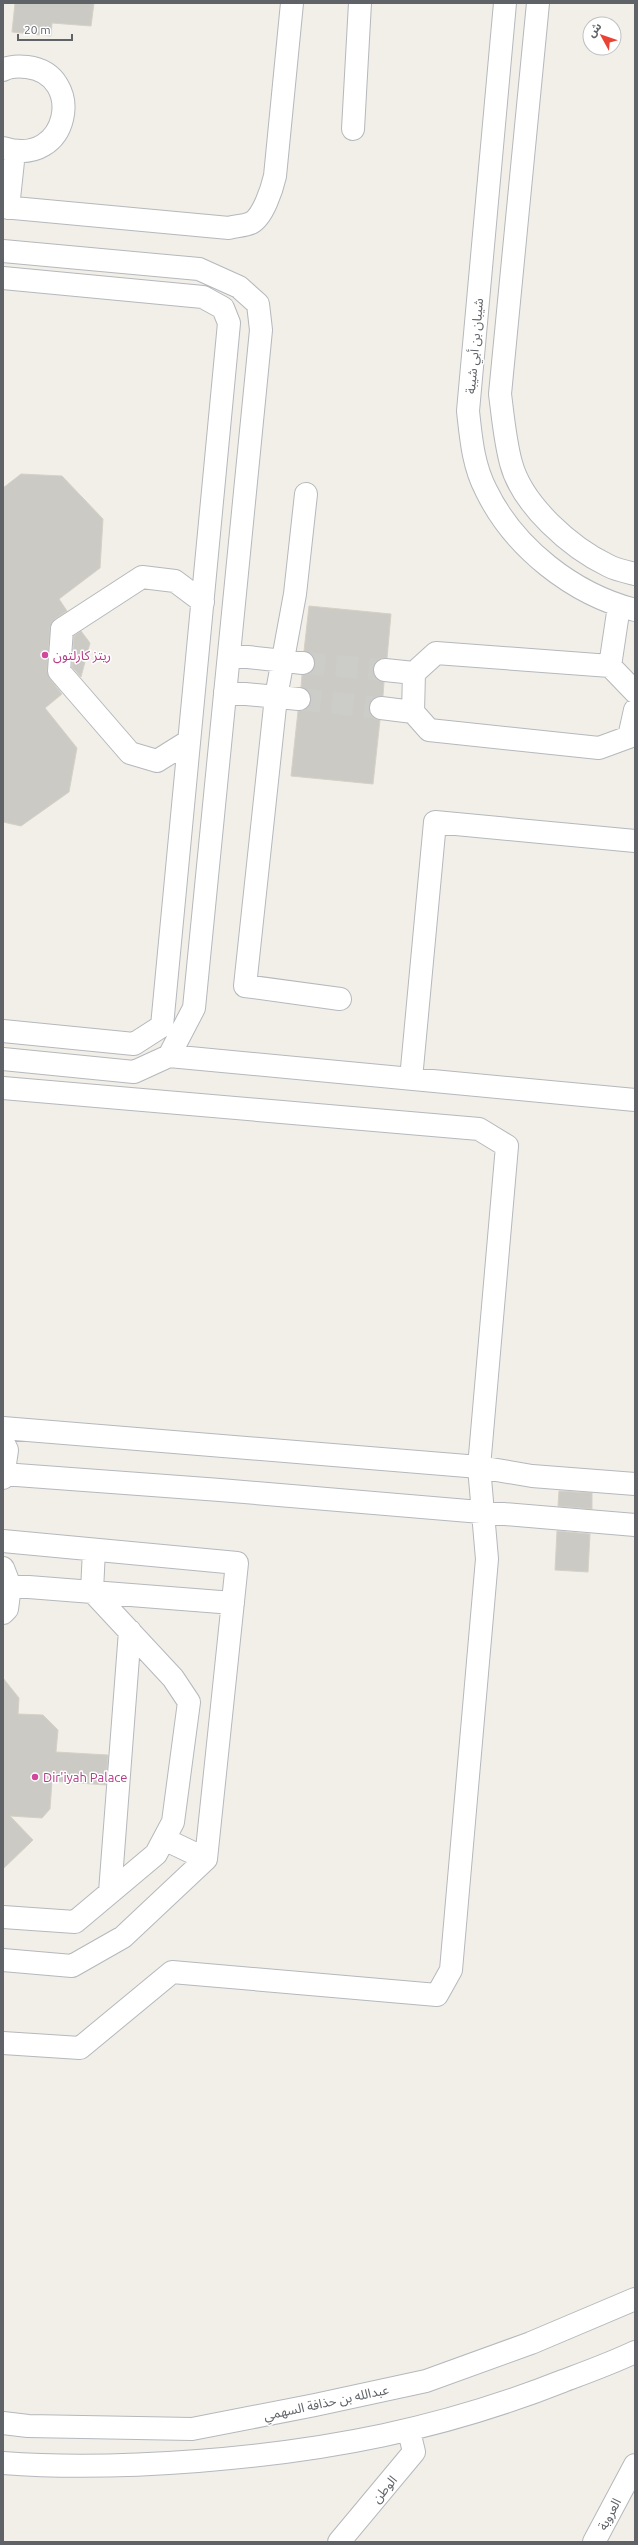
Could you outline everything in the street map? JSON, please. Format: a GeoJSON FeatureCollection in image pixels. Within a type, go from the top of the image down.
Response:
{"type":"FeatureCollection","features":[{"type":"Feature","properties":{"kind":"street"},"geometry":{"type":"LineString","coordinates":[[3,70],[20,66],[34,68],[47,74],[57,84],[63,97],[64,112],[61,126],[53,138],[42,147],[28,152],[9,150],[5,207],[230,228],[252,222],[272,191],[275,176],[292,3]]}},
{"type":"Feature","properties":{"kind":"street"},"geometry":{"type":"LineString","coordinates":[[353,128],[360,3]]}},
{"type":"Feature","properties":{"kind":"street","name":"شيبان بن أبي شيبة"},"geometry":{"type":"LineString","coordinates":[[505,3],[468,411],[472,451],[486,490],[506,522],[538,559],[576,586],[627,608]]}},
{"type":"Feature","properties":{"kind":"street"},"geometry":{"type":"LineString","coordinates":[[538,3],[500,394],[504,432],[511,464],[527,499],[558,530],[585,552],[610,567],[635,574]]}},
{"type":"Feature","properties":{"kind":"street"},"geometry":{"type":"LineString","coordinates":[[3,251],[199,269],[239,287],[258,304],[261,330],[194,1008],[169,1056]]}},
{"type":"Feature","properties":{"kind":"street"},"geometry":{"type":"LineString","coordinates":[[3,278],[203,297],[223,308],[229,323],[162,1026],[134,1044],[3,1031]]}},
{"type":"Feature","properties":{"kind":"street"},"geometry":{"type":"LineString","coordinates":[[306,494],[295,594],[276,697],[245,986],[340,999]]}},
{"type":"Feature","properties":{"kind":"street"},"geometry":{"type":"LineString","coordinates":[[189,741],[158,761],[130,753],[58,671],[62,629],[142,577],[175,581],[203,602]]}},
{"type":"Feature","properties":{"kind":"street"},"geometry":{"type":"LineString","coordinates":[[610,666],[627,608]]}},
{"type":"Feature","properties":{"kind":"street"},"geometry":{"type":"LineString","coordinates":[[413,712],[414,673],[436,653],[610,666],[635,692]]}},
{"type":"Feature","properties":{"kind":"street"},"geometry":{"type":"LineString","coordinates":[[229,655],[303,663]]}},
{"type":"Feature","properties":{"kind":"street"},"geometry":{"type":"LineString","coordinates":[[385,670],[414,673]]}},
{"type":"Feature","properties":{"kind":"street"},"geometry":{"type":"LineString","coordinates":[[225,692],[299,699]]}},
{"type":"Feature","properties":{"kind":"street"},"geometry":{"type":"LineString","coordinates":[[381,708],[413,712],[429,730],[599,748],[629,737],[635,710]]}},
{"type":"Feature","properties":{"kind":"street"},"geometry":{"type":"LineString","coordinates":[[411,1079],[435,822],[635,841]]}},
{"type":"Feature","properties":{"kind":"street"},"geometry":{"type":"LineString","coordinates":[[3,1059],[134,1072],[169,1056],[635,1100]]}},
{"type":"Feature","properties":{"kind":"street"},"geometry":{"type":"LineString","coordinates":[[3,1088],[479,1129],[507,1146],[479,1467],[487,1559],[450,1970],[437,1995],[172,1972],[80,2048],[3,2043]]}},
{"type":"Feature","properties":{"kind":"street"},"geometry":{"type":"LineString","coordinates":[[3,1428],[479,1467],[532,1476],[635,1484]]}},
{"type":"Feature","properties":{"kind":"street"},"geometry":{"type":"LineString","coordinates":[[3,1442],[7,1450],[3,1476],[483,1511],[527,1517],[635,1525]]}},
{"type":"Feature","properties":{"kind":"street"},"geometry":{"type":"LineString","coordinates":[[3,1541],[237,1563],[206,1859],[123,1937],[72,1966],[3,1960]]}},
{"type":"Feature","properties":{"kind":"street"},"geometry":{"type":"LineString","coordinates":[[3,1917],[75,1922],[156,1854],[173,1822],[189,1702],[173,1678],[92,1591],[94,1550]]}},
{"type":"Feature","properties":{"kind":"street"},"geometry":{"type":"LineString","coordinates":[[3,1613],[8,1609],[5,1580],[92,1591],[233,1603]]}},
{"type":"Feature","properties":{"kind":"street"},"geometry":{"type":"LineString","coordinates":[[110,1892],[130,1631]]}},
{"type":"Feature","properties":{"kind":"street"},"geometry":{"type":"LineString","coordinates":[[189,1702],[223,1700]]}},
{"type":"Feature","properties":{"kind":"street"},"geometry":{"type":"LineString","coordinates":[[164,1839],[206,1859]]}},
{"type":"Feature","properties":{"kind":"street","name":"عبدالله بن حذافة السهمي"},"geometry":{"type":"LineString","coordinates":[[3,2423],[28,2426],[192,2429],[315,2405],[426,2381],[531,2343],[635,2299]]}},
{"type":"Feature","properties":{"kind":"street"},"geometry":{"type":"LineString","coordinates":[[3,2463],[128,2467],[290,2453],[409,2431],[523,2397],[631,2360]]}},
{"type":"Feature","properties":{"kind":"street","name":"الوطن"},"geometry":{"type":"LineString","coordinates":[[339,2542],[414,2452],[409,2431]]}},
{"type":"Feature","properties":{"kind":"street","name":"العروبة"},"geometry":{"type":"LineString","coordinates":[[594,2542],[635,2465]]}},
{"type":"Feature","properties":{"kind":"building"},"geometry":{"type":"Polygon","coordinates":[[[15,3],[94,3],[91,26],[52,23],[51,36],[12,32],[15,3]]]}},
{"type":"Feature","properties":{"kind":"building","name":"ريتز كارلتون"},"geometry":{"type":"Polygon","coordinates":[[[21,474],[62,476],[103,519],[100,568],[59,599],[67,611],[55,619],[50,628],[47,671],[50,679],[62,694],[45,708],[77,748],[69,792],[21,826],[3,822],[3,488],[21,474]]]}},
{"type":"Feature","properties":{"kind":"building"},"geometry":{"type":"Polygon","coordinates":[[[309,606],[391,614],[387,658],[380,659],[373,668],[374,675],[384,682],[383,696],[371,700],[369,707],[373,718],[380,720],[373,784],[291,776],[298,711],[305,710],[311,701],[310,693],[301,687],[302,675],[308,674],[315,665],[314,658],[304,651],[309,606]]]}},
{"type":"Feature","properties":{"kind":"building"},"geometry":{"type":"Polygon","coordinates":[[[81,631],[90,643],[81,677],[72,667],[74,636],[81,631]]]}},
{"type":"Feature","properties":{"kind":"building"},"geometry":{"type":"Polygon","coordinates":[[[559,1491],[592,1493],[592,1509],[558,1506],[559,1491]]]}},
{"type":"Feature","properties":{"kind":"building"},"geometry":{"type":"Polygon","coordinates":[[[557,1531],[590,1534],[588,1572],[555,1570],[557,1531]]]}},
{"type":"Feature","properties":{"kind":"building","name":"Dir'iyah Palace"},"geometry":{"type":"Polygon","coordinates":[[[3,1678],[19,1698],[18,1714],[43,1715],[58,1730],[56,1752],[108,1755],[106,1785],[52,1781],[50,1809],[42,1818],[10,1816],[33,1840],[3,1869],[3,1678]]]}},
{"type":"Feature","properties":{"kind":"tunnel"},"geometry":{"type":"LineString","coordinates":[[303,663],[385,670]]}},
{"type":"Feature","properties":{"kind":"tunnel"},"geometry":{"type":"LineString","coordinates":[[299,699],[381,708]]}},
{"type":"Feature","properties":{"kind":"place","name":"ريتز كارلتون"},"geometry":{"type":"Point","coordinates":[45,655]}},
{"type":"Feature","properties":{"kind":"place","name":"Dir'iyah Palace"},"geometry":{"type":"Point","coordinates":[35,1777]}}]}
